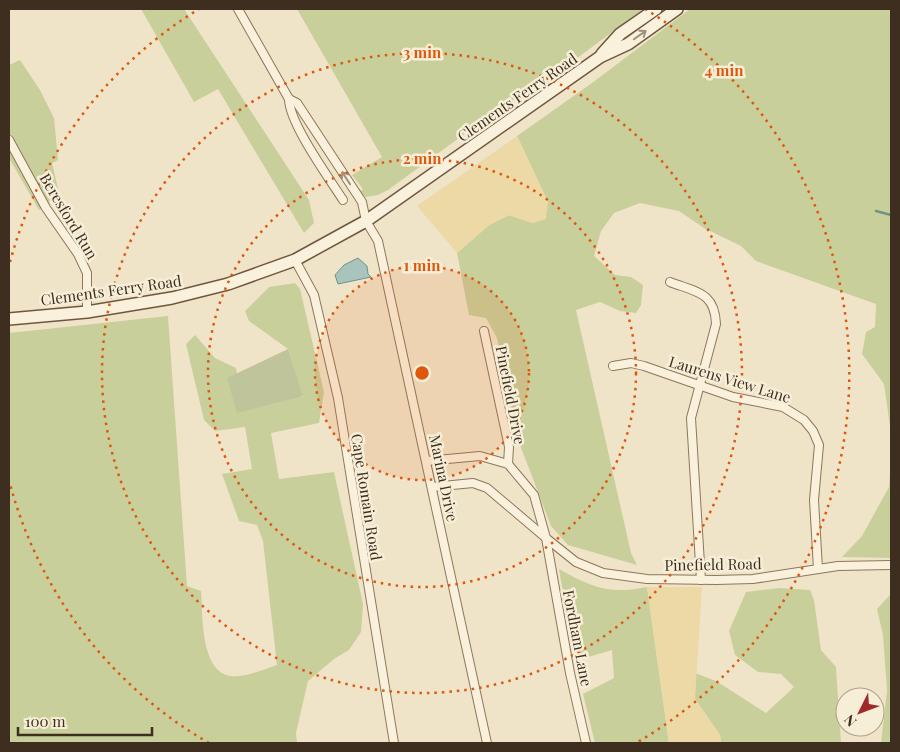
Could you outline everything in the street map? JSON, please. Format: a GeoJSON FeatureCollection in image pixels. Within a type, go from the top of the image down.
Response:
{"type":"FeatureCollection","features":[{"type":"Feature","properties":{"kind":"main road","name":"Clements Ferry Road"},"geometry":{"type":"LineString","coordinates":[[600,57],[620,34],[656,9]]}},
{"type":"Feature","properties":{"kind":"main road","name":"Clements Ferry Road"},"geometry":{"type":"LineString","coordinates":[[9,319],[87,312],[172,298],[228,284],[295,260],[366,221],[600,57],[628,44],[677,9]]}},
{"type":"Feature","properties":{"kind":"street"},"geometry":{"type":"LineString","coordinates":[[238,9],[289,99],[289,108],[343,200]]}},
{"type":"Feature","properties":{"kind":"street","name":"Marina Drive"},"geometry":{"type":"LineString","coordinates":[[289,99],[297,103],[362,202],[366,221],[378,241],[487,743]]}},
{"type":"Feature","properties":{"kind":"street","name":"Beresford Run"},"geometry":{"type":"LineString","coordinates":[[9,140],[46,208],[78,254],[86,273],[87,312]]}},
{"type":"Feature","properties":{"kind":"street","name":"Cape Romain Road"},"geometry":{"type":"LineString","coordinates":[[295,260],[314,295],[338,398],[394,743]]}},
{"type":"Feature","properties":{"kind":"street"},"geometry":{"type":"LineString","coordinates":[[670,282],[706,296],[714,307],[716,324],[691,418],[690,436],[701,580]]}},
{"type":"Feature","properties":{"kind":"street","name":"Pinefield Drive"},"geometry":{"type":"LineString","coordinates":[[484,331],[509,447],[508,464]]}},
{"type":"Feature","properties":{"kind":"street","name":"Laurens View Lane"},"geometry":{"type":"LineString","coordinates":[[613,366],[631,363],[644,366],[699,387],[733,397],[783,407],[804,420],[813,431],[819,446],[814,500],[818,569]]}},
{"type":"Feature","properties":{"kind":"street"},"geometry":{"type":"LineString","coordinates":[[426,461],[480,456],[508,464],[534,495],[546,538]]}},
{"type":"Feature","properties":{"kind":"street","name":"Pinefield Road"},"geometry":{"type":"LineString","coordinates":[[432,487],[473,483],[487,488],[576,562],[603,573],[647,579],[753,579],[838,566],[891,565]]}},
{"type":"Feature","properties":{"kind":"street","name":"Fordham Lane"},"geometry":{"type":"LineString","coordinates":[[546,538],[570,673],[586,743]]}},
{"type":"Feature","properties":{"kind":"green space"},"geometry":{"type":"Polygon","coordinates":[[[141,9],[184,9],[309,200],[314,223],[304,233],[218,89],[194,102],[141,9]]]}},
{"type":"Feature","properties":{"kind":"green space"},"geometry":{"type":"Polygon","coordinates":[[[297,9],[643,9],[576,59],[485,119],[388,190],[378,195],[366,197],[359,192],[363,189],[352,175],[382,157],[297,9]]]}},
{"type":"Feature","properties":{"kind":"green space"},"geometry":{"type":"Polygon","coordinates":[[[690,9],[891,9],[891,434],[884,384],[862,354],[866,332],[875,327],[876,304],[756,261],[741,246],[704,228],[679,211],[640,203],[614,213],[601,231],[594,256],[615,275],[631,277],[643,285],[641,305],[636,313],[620,311],[600,302],[576,310],[631,553],[637,565],[568,545],[551,526],[520,445],[497,338],[486,318],[469,315],[457,253],[489,225],[509,215],[533,223],[548,202],[517,136],[592,83],[690,9]]]}},
{"type":"Feature","properties":{"kind":"green space"},"geometry":{"type":"Polygon","coordinates":[[[20,60],[40,90],[54,118],[58,160],[52,163],[59,193],[39,210],[9,158],[9,65],[20,60]]]}},
{"type":"Feature","properties":{"kind":"green space"},"geometry":{"type":"Polygon","coordinates":[[[295,283],[300,289],[324,392],[319,423],[271,433],[279,479],[334,472],[363,604],[361,632],[349,650],[334,659],[308,681],[296,733],[297,743],[9,743],[9,333],[168,316],[187,586],[201,591],[205,641],[208,653],[214,664],[221,672],[231,676],[242,676],[277,665],[263,541],[257,525],[239,521],[222,474],[252,469],[245,427],[215,431],[204,420],[186,344],[195,335],[215,358],[236,368],[237,374],[227,379],[303,397],[288,349],[249,321],[245,311],[269,287],[295,283]]]}},
{"type":"Feature","properties":{"kind":"green space"},"geometry":{"type":"Polygon","coordinates":[[[288,349],[303,396],[237,413],[227,378],[288,349]]]}},
{"type":"Feature","properties":{"kind":"green space"},"geometry":{"type":"Polygon","coordinates":[[[891,456],[891,558],[842,557],[862,536],[889,487],[891,456]]]}},
{"type":"Feature","properties":{"kind":"green space"},"geometry":{"type":"Polygon","coordinates":[[[559,569],[581,581],[601,588],[622,590],[647,587],[669,743],[595,743],[583,694],[614,678],[612,650],[575,661],[559,569]]]}},
{"type":"Feature","properties":{"kind":"green space"},"geometry":{"type":"Polygon","coordinates":[[[779,588],[810,590],[814,600],[821,650],[836,667],[837,687],[835,687],[835,737],[841,737],[841,743],[721,743],[720,735],[695,699],[695,673],[716,681],[766,713],[794,687],[781,674],[758,672],[735,655],[729,631],[746,592],[779,588]]]}},
{"type":"Feature","properties":{"kind":"green space"},"geometry":{"type":"Polygon","coordinates":[[[891,594],[891,743],[881,743],[882,737],[885,737],[887,691],[883,635],[877,609],[891,594]]]}},
{"type":"Feature","properties":{"kind":"sand"},"geometry":{"type":"Polygon","coordinates":[[[517,136],[548,202],[546,219],[533,223],[509,215],[489,225],[457,253],[417,206],[517,136]]]}},
{"type":"Feature","properties":{"kind":"sand"},"geometry":{"type":"Polygon","coordinates":[[[647,587],[702,587],[695,699],[720,735],[721,743],[669,743],[647,587]]]}},
{"type":"Feature","properties":{"kind":"water"},"geometry":{"type":"Polygon","coordinates":[[[358,258],[367,266],[368,274],[371,277],[338,284],[335,275],[344,265],[358,258]]]}},
{"type":"Feature","properties":{"kind":"waterway"},"geometry":{"type":"LineString","coordinates":[[876,211],[891,215]]}}]}
